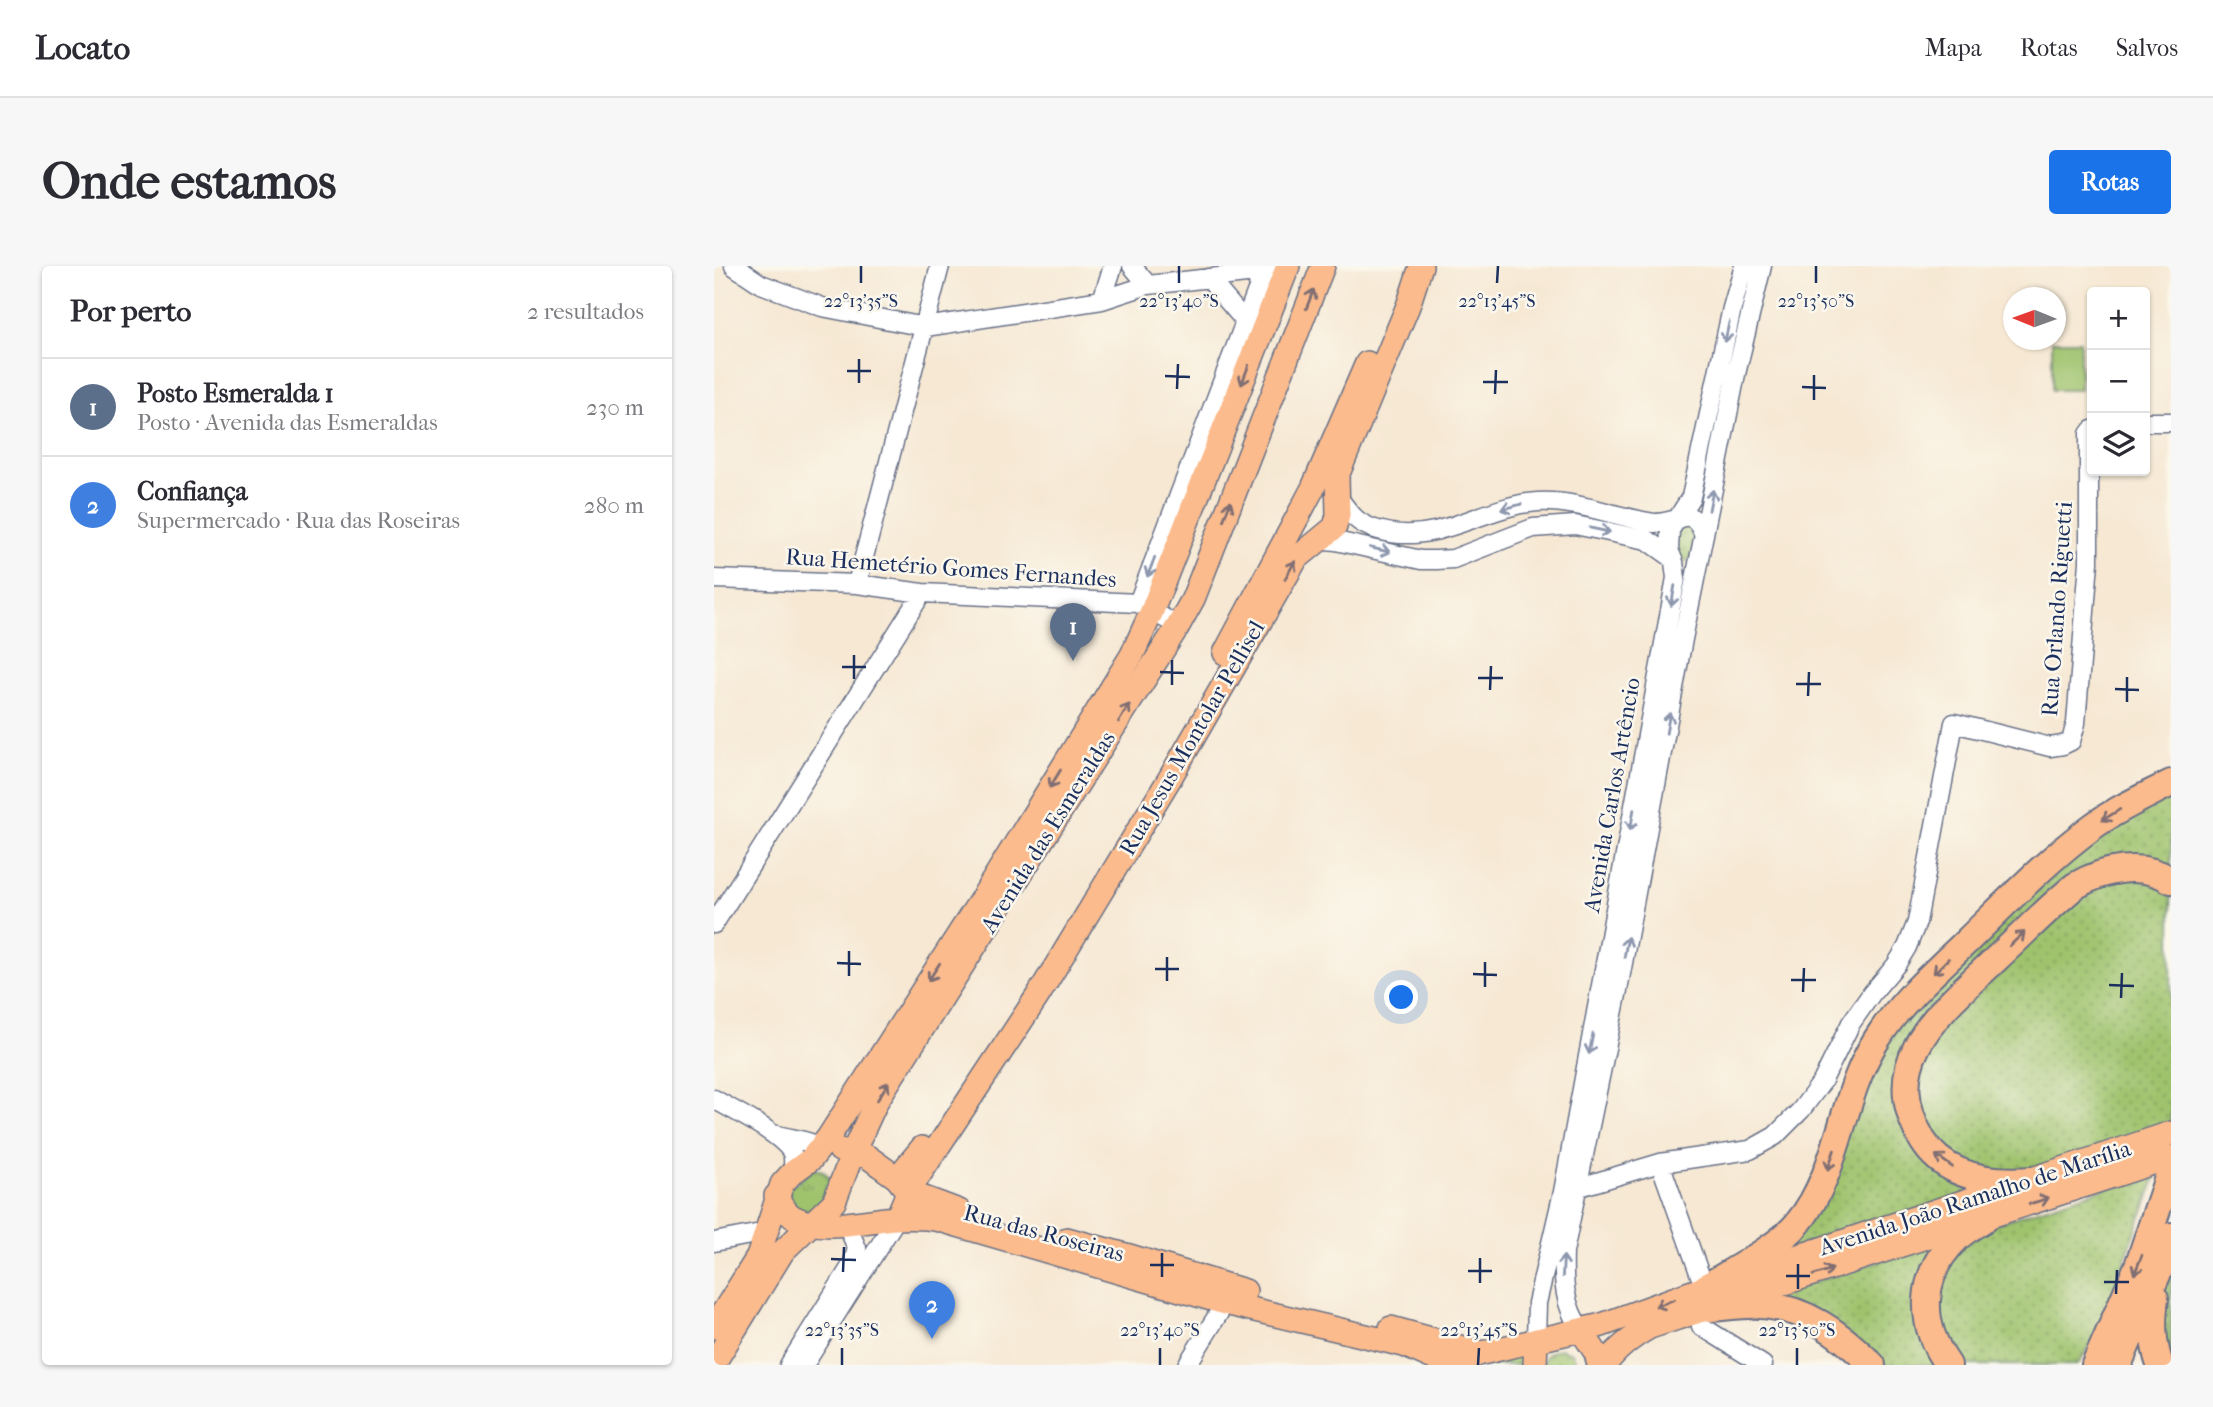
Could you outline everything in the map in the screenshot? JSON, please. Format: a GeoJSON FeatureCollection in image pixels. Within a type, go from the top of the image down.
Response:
{"type":"FeatureCollection","features":[{"type":"Feature","properties":{"kind":"highway"},"geometry":{"type":"LineString","coordinates":[[1705,1300],[1797,1224],[1821,1184],[1830,1162],[1846,1107],[1866,1055],[1898,1011],[1943,964],[2075,840],[2121,808],[2171,783]]}},
{"type":"Feature","properties":{"kind":"highway"},"geometry":{"type":"LineString","coordinates":[[2032,1180],[2002,1182],[1969,1175],[1945,1163],[1926,1145],[1917,1130],[1908,1092],[1909,1069],[1914,1051],[1921,1036],[1942,1010],[2075,886],[2100,874],[2132,869],[2146,870],[2171,880]]}},
{"type":"Feature","properties":{"kind":"highway"},"geometry":{"type":"LineString","coordinates":[[2095,1365],[2152,1228],[2170,1168]]}},
{"type":"Feature","properties":{"kind":"highway"},"geometry":{"type":"LineString","coordinates":[[1948,1365],[1936,1348],[1929,1330],[1925,1309],[1928,1289],[1935,1268],[1948,1247],[1984,1219]]}},
{"type":"Feature","properties":{"kind":"highway"},"geometry":{"type":"LineString","coordinates":[[2118,1365],[2171,1236]]}},
{"type":"Feature","properties":{"kind":"highway"},"geometry":{"type":"LineString","coordinates":[[2160,1365],[2152,1326],[2162,1261]]}},
{"type":"Feature","properties":{"kind":"highway"},"geometry":{"type":"LineString","coordinates":[[1705,1300],[1783,1308],[1804,1315],[1836,1333],[1872,1365]]}},
{"type":"Feature","properties":{"kind":"highway"},"geometry":{"type":"LineString","coordinates":[[2084,1365],[2109,1333]]}},
{"type":"Feature","properties":{"kind":"main road","name":"Avenida das Esmeraldas"},"geometry":{"type":"LineString","coordinates":[[714,1363],[783,1251],[834,1202],[877,1100],[1132,655],[1145,607],[1288,266]]}},
{"type":"Feature","properties":{"kind":"main road","name":"Avenida das Esmeraldas"},"geometry":{"type":"LineString","coordinates":[[816,1153],[993,900],[1178,626],[1193,599],[1322,266]]}},
{"type":"Feature","properties":{"kind":"main road","name":"Rua Jesus Montolar Pellisel"},"geometry":{"type":"LineString","coordinates":[[1017,1016],[1161,768],[1293,529],[1395,299],[1405,266]]}},
{"type":"Feature","properties":{"kind":"main road","name":"Rua Jesus Montolar Pellisel"},"geometry":{"type":"LineString","coordinates":[[897,1217],[902,1185],[1017,1016],[1170,779],[1296,559],[1335,527],[1338,515],[1337,476],[1408,306],[1421,266]]}},
{"type":"Feature","properties":{"kind":"main road"},"geometry":{"type":"LineString","coordinates":[[1313,488],[1325,488],[1337,495]]}},
{"type":"Feature","properties":{"kind":"main road"},"geometry":{"type":"LineString","coordinates":[[1293,529],[1295,537],[1304,543],[1313,544]]}},
{"type":"Feature","properties":{"kind":"main road","name":"Avenida João Ramalho de Marília"},"geometry":{"type":"LineString","coordinates":[[1605,1365],[1614,1353],[1633,1337],[1705,1300],[2032,1180],[2171,1133]]}},
{"type":"Feature","properties":{"kind":"main road","name":"Rua das Roseiras"},"geometry":{"type":"LineString","coordinates":[[816,1153],[853,1152],[868,1157],[902,1185],[942,1206],[1003,1230],[1404,1345],[1447,1365]]}},
{"type":"Feature","properties":{"kind":"main road"},"geometry":{"type":"LineString","coordinates":[[714,1327],[758,1256],[776,1196],[792,1173],[816,1153],[839,1178],[840,1189]]}},
{"type":"Feature","properties":{"kind":"main road","name":"Avenida João Ramalho de Marília"},"geometry":{"type":"LineString","coordinates":[[1447,1365],[1482,1353],[1581,1330],[1649,1309],[1705,1300],[2170,1168]]}},
{"type":"Feature","properties":{"kind":"main road"},"geometry":{"type":"LineString","coordinates":[[776,1196],[791,1216],[811,1223]]}},
{"type":"Feature","properties":{"kind":"main road","name":"Rua das Roseiras"},"geometry":{"type":"LineString","coordinates":[[811,1223],[923,1217],[1003,1230]]}},
{"type":"Feature","properties":{"kind":"main road"},"geometry":{"type":"LineString","coordinates":[[766,1232],[793,1241]]}},
{"type":"Feature","properties":{"kind":"main road","name":"Rua das Roseiras"},"geometry":{"type":"LineString","coordinates":[[1228,1295],[1426,1336],[1482,1353]]}},
{"type":"Feature","properties":{"kind":"main road"},"geometry":{"type":"LineString","coordinates":[[1581,1330],[1599,1365]]}},
{"type":"Feature","properties":{"kind":"main road"},"geometry":{"type":"LineString","coordinates":[[1535,1365],[1536,1340]]}},
{"type":"Feature","properties":{"kind":"main road"},"geometry":{"type":"LineString","coordinates":[[1404,1345],[1416,1365]]}},
{"type":"Feature","properties":{"kind":"street"},"geometry":{"type":"LineString","coordinates":[[734,266],[763,275],[821,307],[925,327],[1102,300],[1148,285],[1269,269]]}},
{"type":"Feature","properties":{"kind":"street"},"geometry":{"type":"LineString","coordinates":[[857,584],[940,266]]}},
{"type":"Feature","properties":{"kind":"street"},"geometry":{"type":"LineString","coordinates":[[1102,300],[1113,266]]}},
{"type":"Feature","properties":{"kind":"street"},"geometry":{"type":"LineString","coordinates":[[1132,266],[1148,285]]}},
{"type":"Feature","properties":{"kind":"street","name":"Avenida Carlos Artêncio"},"geometry":{"type":"LineString","coordinates":[[1581,1330],[1571,1316],[1563,1278],[1571,1190],[1610,988],[1703,543],[1727,372],[1732,308],[1744,266]]}},
{"type":"Feature","properties":{"kind":"street","name":"Avenida Carlos Artêncio"},"geometry":{"type":"LineString","coordinates":[[1610,988],[1676,578],[1669,540],[1674,522],[1691,497],[1727,372],[1762,266]]}},
{"type":"Feature","properties":{"kind":"street"},"geometry":{"type":"LineString","coordinates":[[1145,607],[1244,320],[1269,269]]}},
{"type":"Feature","properties":{"kind":"street"},"geometry":{"type":"LineString","coordinates":[[1208,278],[1244,320]]}},
{"type":"Feature","properties":{"kind":"street"},"geometry":{"type":"LineString","coordinates":[[2150,422],[2171,422]]}},
{"type":"Feature","properties":{"kind":"street","name":"Rua Orlando Riguetti"},"geometry":{"type":"LineString","coordinates":[[1660,1163],[1750,1150],[1775,1136],[1801,1110],[1822,1082],[1851,1023],[1896,965],[1917,922],[1954,723],[2050,747],[2063,746],[2071,741],[2076,723],[2089,562],[2089,476]]}},
{"type":"Feature","properties":{"kind":"street"},"geometry":{"type":"LineString","coordinates":[[1313,544],[1326,540],[1336,541],[1421,560],[1453,559],[1533,528],[1575,525],[1647,540],[1673,560],[1689,563],[1703,543],[1695,518],[1684,516],[1674,522],[1654,523],[1564,503],[1539,502],[1519,504],[1437,532],[1400,534],[1359,523],[1350,515],[1337,495]]}},
{"type":"Feature","properties":{"kind":"street","name":"Rua Hemetério Gomes Fernandes"},"geometry":{"type":"LineString","coordinates":[[714,579],[857,584],[922,593],[1145,607],[1178,626]]}},
{"type":"Feature","properties":{"kind":"street"},"geometry":{"type":"LineString","coordinates":[[714,924],[922,593]]}},
{"type":"Feature","properties":{"kind":"street"},"geometry":{"type":"LineString","coordinates":[[714,1099],[768,1131],[792,1152],[792,1173]]}},
{"type":"Feature","properties":{"kind":"street"},"geometry":{"type":"LineString","coordinates":[[768,1131],[799,1142],[813,1143],[816,1153]]}},
{"type":"Feature","properties":{"kind":"street"},"geometry":{"type":"LineString","coordinates":[[1571,1190],[1660,1163],[1705,1300],[1763,1365]]}},
{"type":"Feature","properties":{"kind":"street","name":"Avenida Carlos Artêncio"},"geometry":{"type":"LineString","coordinates":[[1536,1340],[1535,1311],[1571,1190]]}},
{"type":"Feature","properties":{"kind":"street"},"geometry":{"type":"LineString","coordinates":[[804,1365],[897,1217]]}},
{"type":"Feature","properties":{"kind":"street"},"geometry":{"type":"LineString","coordinates":[[789,1365],[853,1263],[857,1248],[846,1223]]}},
{"type":"Feature","properties":{"kind":"street"},"geometry":{"type":"LineString","coordinates":[[714,1242],[766,1232]]}},
{"type":"Feature","properties":{"kind":"street"},"geometry":{"type":"LineString","coordinates":[[1186,1365],[1228,1295]]}},
{"type":"Feature","properties":{"kind":"green space"},"geometry":{"type":"Polygon","coordinates":[[[2066,341],[2080,341],[2080,390],[2052,390],[2052,350],[2066,350],[2066,341]]]}},
{"type":"Feature","properties":{"kind":"green space"},"geometry":{"type":"Polygon","coordinates":[[[1682,521],[1697,528],[1693,556],[1686,561],[1679,561],[1673,547],[1682,521]]]}},
{"type":"Feature","properties":{"kind":"green space"},"geometry":{"type":"Polygon","coordinates":[[[2171,788],[2171,874],[2110,867],[1940,1004],[1907,1118],[1991,1186],[1746,1267],[1780,1246],[1879,1043],[2044,873],[2171,788]]]}},
{"type":"Feature","properties":{"kind":"green space"},"geometry":{"type":"Polygon","coordinates":[[[2103,876],[2171,883],[2171,1125],[2016,1177],[1942,1157],[1912,1101],[1933,1025],[2103,876]]]}},
{"type":"Feature","properties":{"kind":"green space"},"geometry":{"type":"Polygon","coordinates":[[[814,1169],[823,1171],[832,1181],[816,1212],[794,1210],[787,1190],[814,1169]]]}},
{"type":"Feature","properties":{"kind":"green space"},"geometry":{"type":"Polygon","coordinates":[[[2158,1171],[2097,1334],[2078,1365],[1954,1365],[1936,1337],[1944,1262],[1976,1230],[2158,1171]]]}},
{"type":"Feature","properties":{"kind":"green space"},"geometry":{"type":"Polygon","coordinates":[[[1947,1239],[1932,1258],[1940,1365],[1878,1365],[1758,1300],[1947,1239]]]}},
{"type":"Feature","properties":{"kind":"green space"},"geometry":{"type":"Polygon","coordinates":[[[2171,1269],[2171,1365],[2157,1315],[2171,1269]]]}},
{"type":"Feature","properties":{"kind":"green space"},"geometry":{"type":"Polygon","coordinates":[[[1560,1349],[1572,1353],[1578,1365],[1541,1365],[1548,1353],[1560,1349]]]}},
{"type":"Feature","properties":{"kind":"green space"},"geometry":{"type":"Polygon","coordinates":[[[1527,1351],[1527,1365],[1480,1365],[1527,1351]]]}},
{"type":"Feature","properties":{"kind":"place","name":"Posto Esmeralda 1"},"geometry":{"type":"Point","coordinates":[1073,661]}},
{"type":"Feature","properties":{"kind":"place","name":"Confiança"},"geometry":{"type":"Point","coordinates":[932,1339]}}]}
